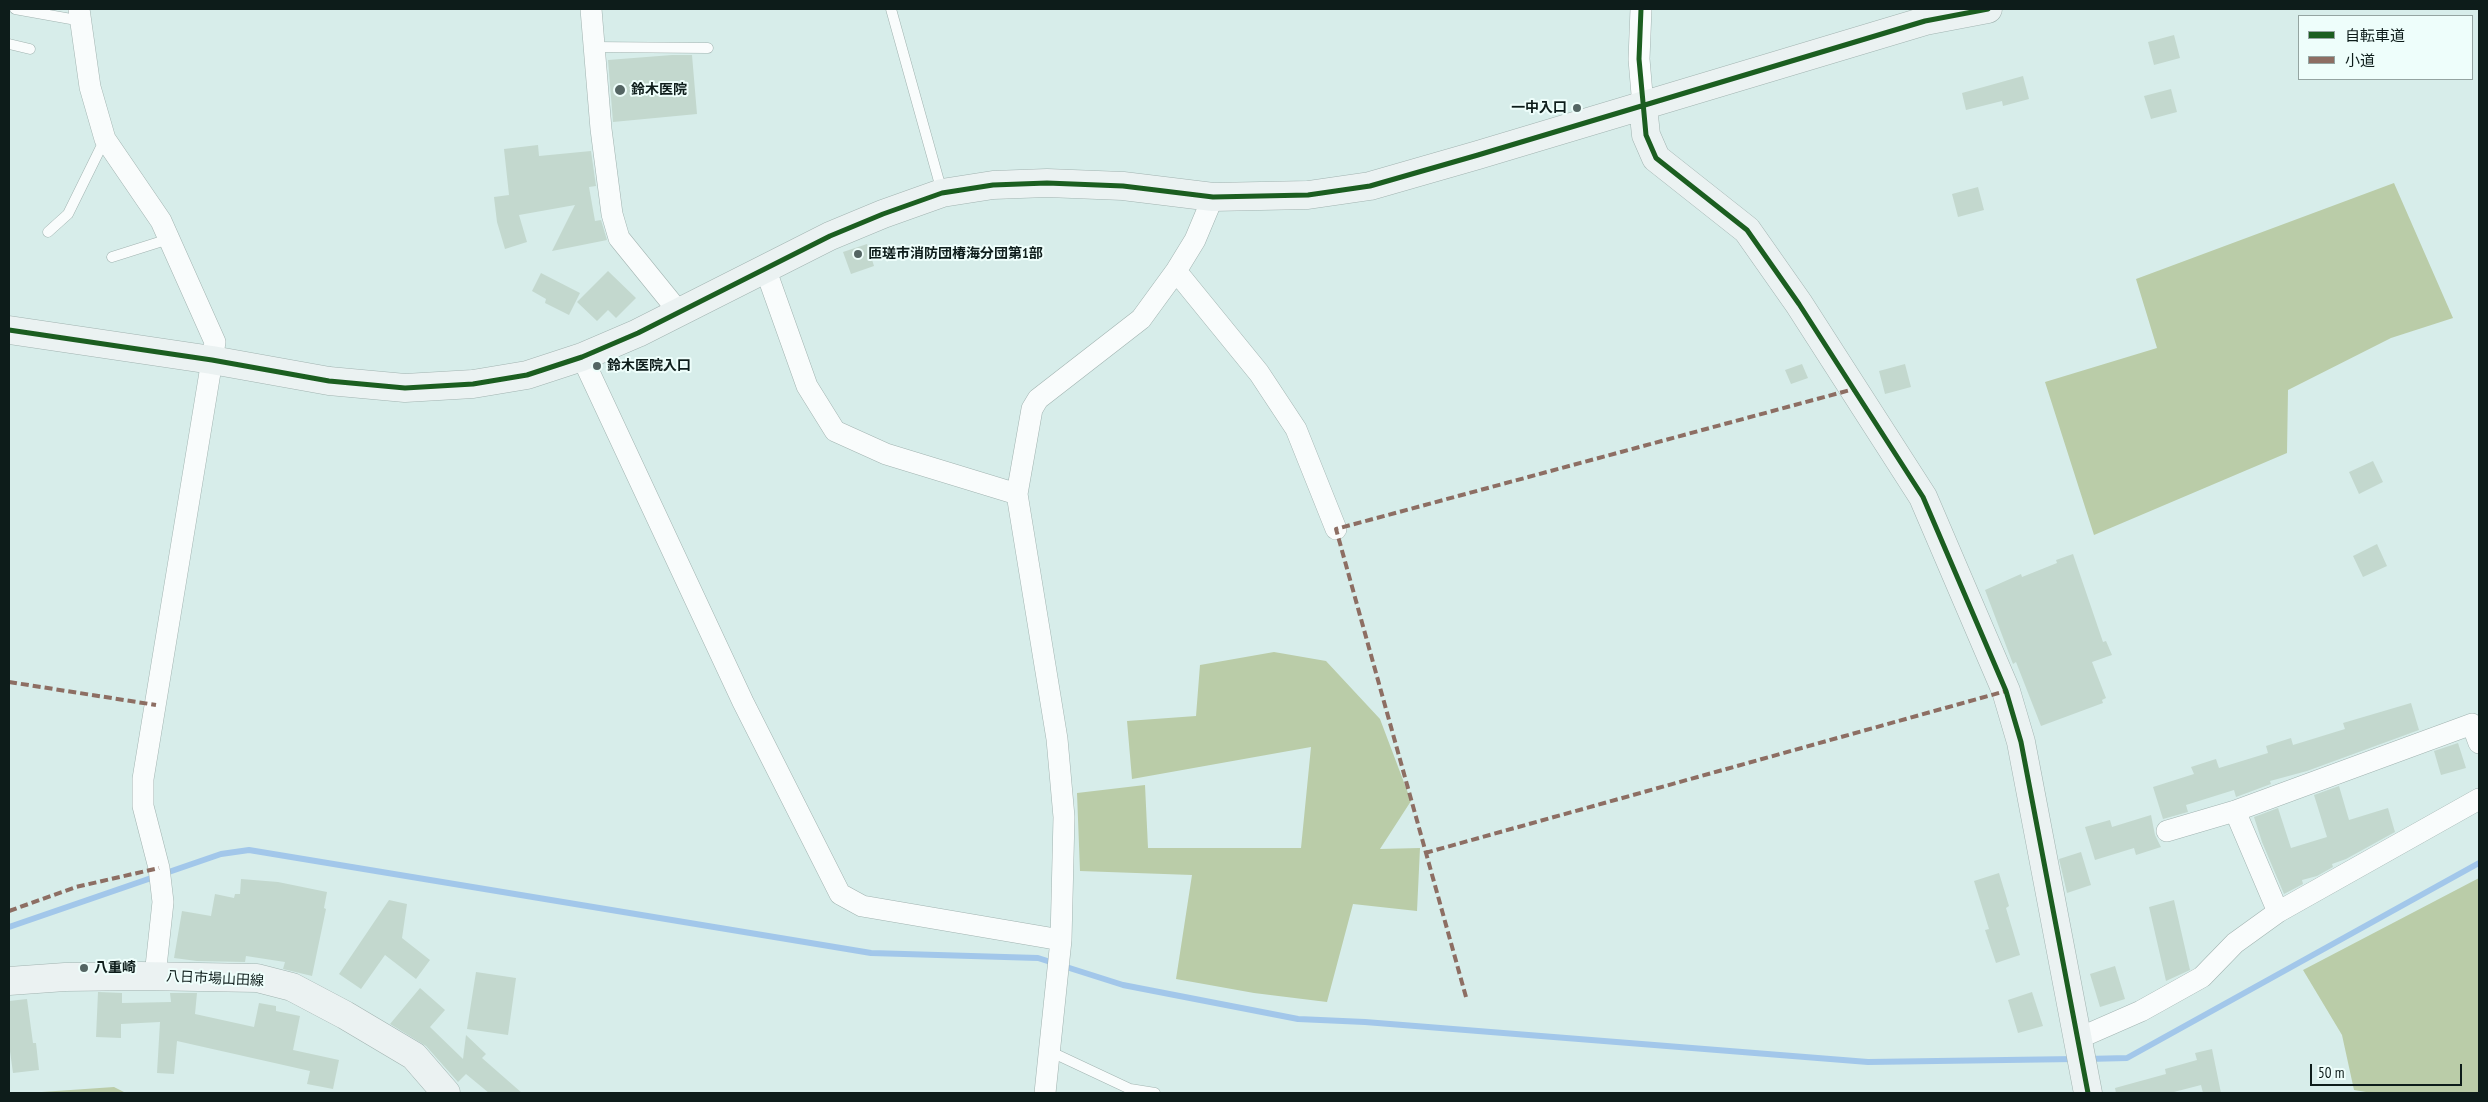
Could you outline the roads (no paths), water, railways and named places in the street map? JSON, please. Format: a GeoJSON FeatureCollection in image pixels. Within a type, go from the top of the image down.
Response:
{"type":"FeatureCollection","features":[{"type":"Feature","properties":{"kind":"street"},"geometry":{"type":"LineString","coordinates":[[591,9],[593,47],[612,214],[619,238],[679,312]]}},
{"type":"Feature","properties":{"kind":"street"},"geometry":{"type":"LineString","coordinates":[[1641,9],[1639,59],[1643,106],[1646,135],[1656,158],[1747,230],[1799,304],[1923,497],[2006,691],[2021,742],[2088,1093]]}},
{"type":"Feature","properties":{"kind":"street"},"geometry":{"type":"LineString","coordinates":[[9,330],[212,360],[329,381],[405,388],[473,384],[527,375],[582,357],[638,333],[765,268],[865,221],[942,193],[993,185],[1047,183],[1123,186],[1213,197],[1308,196],[1370,186],[1926,21],[1988,9]]}},
{"type":"Feature","properties":{"kind":"street"},"geometry":{"type":"LineString","coordinates":[[80,15],[90,87],[105,139],[161,221],[215,342],[143,779],[143,806],[159,868],[163,902],[155,976]]}},
{"type":"Feature","properties":{"kind":"street"},"geometry":{"type":"LineString","coordinates":[[1045,1093],[1061,940],[1064,818],[1058,749],[1016,494],[1032,409],[1038,399],[1141,319],[1176,271],[1195,240],[1213,197]]}},
{"type":"Feature","properties":{"kind":"street"},"geometry":{"type":"LineString","coordinates":[[765,268],[806,386],[835,430],[886,454],[1016,494]]}},
{"type":"Feature","properties":{"kind":"street"},"geometry":{"type":"LineString","coordinates":[[1176,271],[1259,373],[1296,429],[1336,529]]}},
{"type":"Feature","properties":{"kind":"street"},"geometry":{"type":"LineString","coordinates":[[582,357],[743,702],[840,894],[862,906],[1061,940]]}},
{"type":"Feature","properties":{"kind":"street"},"geometry":{"type":"LineString","coordinates":[[2167,831],[2235,811],[2472,724],[2479,742]]}},
{"type":"Feature","properties":{"kind":"street"},"geometry":{"type":"LineString","coordinates":[[2077,1039],[2140,1012],[2202,977],[2235,943],[2278,912],[2479,800]]}},
{"type":"Feature","properties":{"kind":"street"},"geometry":{"type":"LineString","coordinates":[[2235,811],[2278,912]]}},
{"type":"Feature","properties":{"kind":"street","name":"八日市場山田線"},"geometry":{"type":"LineString","coordinates":[[9,981],[65,977],[257,978],[292,988],[344,1015],[414,1056],[446,1093]]}},
{"type":"Feature","properties":{"kind":"lane"},"geometry":{"type":"LineString","coordinates":[[15,9],[80,15]]}},
{"type":"Feature","properties":{"kind":"lane"},"geometry":{"type":"LineString","coordinates":[[891,9],[942,193]]}},
{"type":"Feature","properties":{"kind":"lane"},"geometry":{"type":"LineString","coordinates":[[9,44],[30,48]]}},
{"type":"Feature","properties":{"kind":"lane"},"geometry":{"type":"LineString","coordinates":[[593,47],[708,48]]}},
{"type":"Feature","properties":{"kind":"lane"},"geometry":{"type":"LineString","coordinates":[[48,232],[68,214],[105,139]]}},
{"type":"Feature","properties":{"kind":"lane"},"geometry":{"type":"LineString","coordinates":[[112,257],[168,239]]}},
{"type":"Feature","properties":{"kind":"lane"},"geometry":{"type":"LineString","coordinates":[[1049,1051],[1130,1089],[1155,1093]]}},
{"type":"Feature","properties":{"kind":"waterway"},"geometry":{"type":"LineString","coordinates":[[9,927],[221,854],[249,850],[871,953],[1038,958],[1123,985],[1298,1019],[1365,1022],[1868,1062],[2075,1059]]}},
{"type":"Feature","properties":{"kind":"waterway"},"geometry":{"type":"LineString","coordinates":[[2087,1059],[2127,1058],[2479,863]]}},
{"type":"Feature","properties":{"kind":"place","name":"鈴木医院"},"geometry":{"type":"Point","coordinates":[620,90]}},
{"type":"Feature","properties":{"kind":"place","name":"一中入口"},"geometry":{"type":"Point","coordinates":[1577,108]}},
{"type":"Feature","properties":{"kind":"place","name":"匝瑳市消防団椿海分団第1部"},"geometry":{"type":"Point","coordinates":[858,254]}},
{"type":"Feature","properties":{"kind":"place","name":"鈴木医院入口"},"geometry":{"type":"Point","coordinates":[597,366]}},
{"type":"Feature","properties":{"kind":"place","name":"八重崎"},"geometry":{"type":"Point","coordinates":[84,968]}}]}
